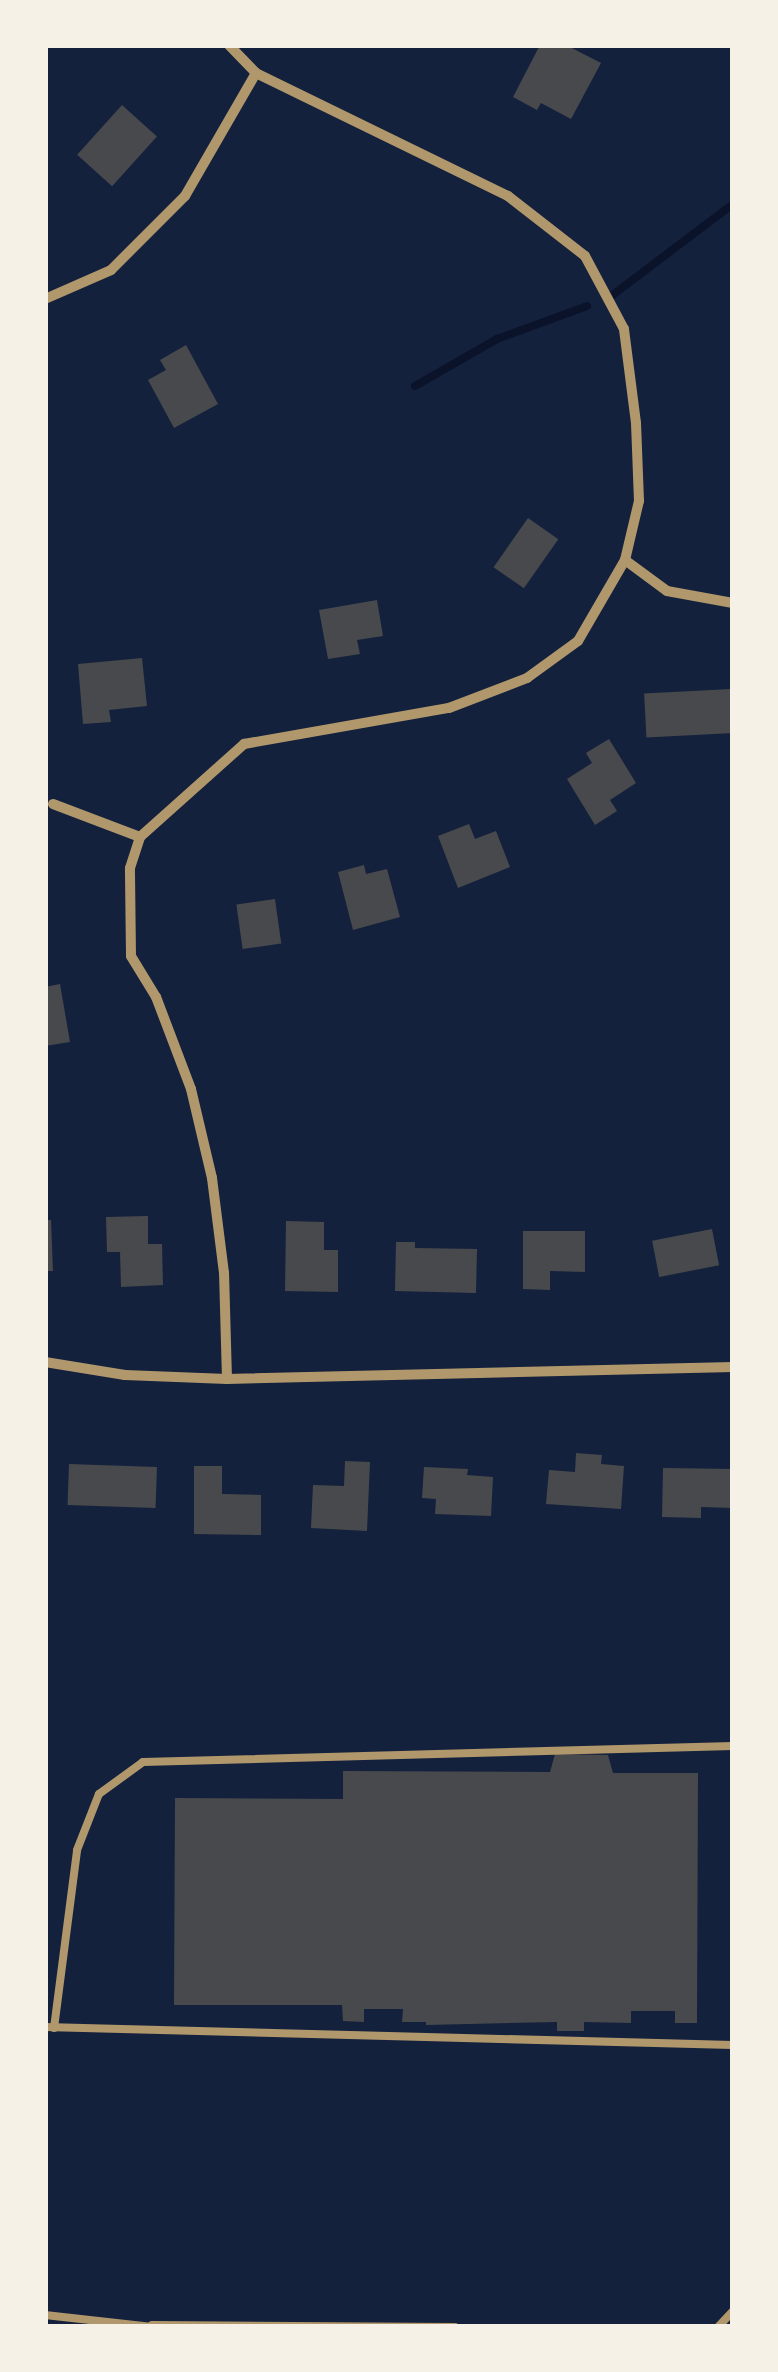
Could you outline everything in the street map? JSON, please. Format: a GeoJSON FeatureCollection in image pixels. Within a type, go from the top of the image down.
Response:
{"type":"FeatureCollection","features":[{"type":"Feature","properties":{"kind":"street"},"geometry":{"type":"LineString","coordinates":[[228,1378],[224,1272],[212,1178],[191,1089],[156,997],[131,956],[130,868],[140,837],[244,744],[450,708],[527,678],[578,641],[625,560],[639,501],[634,404],[624,329],[584,256],[508,196],[256,73],[230,45]]}},
{"type":"Feature","properties":{"kind":"street"},"geometry":{"type":"LineString","coordinates":[[45,299],[111,270],[185,196],[256,73]]}},
{"type":"Feature","properties":{"kind":"street"},"geometry":{"type":"LineString","coordinates":[[625,560],[667,591],[733,603]]}},
{"type":"Feature","properties":{"kind":"street"},"geometry":{"type":"LineString","coordinates":[[53,804],[140,837]]}},
{"type":"Feature","properties":{"kind":"street"},"geometry":{"type":"LineString","coordinates":[[45,1362],[124,1375],[228,1378],[733,1366]]}},
{"type":"Feature","properties":{"kind":"lane"},"geometry":{"type":"LineString","coordinates":[[733,1746],[143,1762],[99,1794],[77,1850],[50,2028],[733,2045]]}},
{"type":"Feature","properties":{"kind":"lane"},"geometry":{"type":"LineString","coordinates":[[718,2327],[733,2311]]}},
{"type":"Feature","properties":{"kind":"lane"},"geometry":{"type":"LineString","coordinates":[[45,2316],[152,2326],[456,2327]]}},
{"type":"Feature","properties":{"kind":"building"},"geometry":{"type":"Polygon","coordinates":[[[540,45],[566,45],[601,63],[571,119],[541,103],[537,110],[513,97],[540,45]]]}},
{"type":"Feature","properties":{"kind":"building"},"geometry":{"type":"Polygon","coordinates":[[[122,105],[157,136],[112,186],[77,155],[122,105]]]}},
{"type":"Feature","properties":{"kind":"building"},"geometry":{"type":"Polygon","coordinates":[[[186,345],[218,404],[174,428],[148,380],[166,370],[160,360],[186,345]]]}},
{"type":"Feature","properties":{"kind":"building"},"geometry":{"type":"Polygon","coordinates":[[[528,518],[558,539],[524,588],[494,567],[528,518]]]}},
{"type":"Feature","properties":{"kind":"building"},"geometry":{"type":"Polygon","coordinates":[[[377,600],[383,636],[357,640],[360,654],[328,659],[319,610],[377,600]]]}},
{"type":"Feature","properties":{"kind":"building"},"geometry":{"type":"Polygon","coordinates":[[[142,658],[147,706],[109,710],[111,722],[83,724],[78,664],[142,658]]]}},
{"type":"Feature","properties":{"kind":"building"},"geometry":{"type":"Polygon","coordinates":[[[731,689],[733,733],[646,737],[644,694],[731,689]]]}},
{"type":"Feature","properties":{"kind":"building"},"geometry":{"type":"Polygon","coordinates":[[[609,739],[636,783],[610,800],[617,811],[595,825],[567,779],[592,763],[586,753],[609,739]]]}},
{"type":"Feature","properties":{"kind":"building"},"geometry":{"type":"Polygon","coordinates":[[[469,824],[475,839],[496,831],[510,867],[458,888],[438,836],[469,824]]]}},
{"type":"Feature","properties":{"kind":"building"},"geometry":{"type":"Polygon","coordinates":[[[364,865],[366,874],[387,869],[400,917],[353,930],[338,872],[364,865]]]}},
{"type":"Feature","properties":{"kind":"building"},"geometry":{"type":"Polygon","coordinates":[[[275,899],[281,944],[243,949],[236,904],[275,899]]]}},
{"type":"Feature","properties":{"kind":"building"},"geometry":{"type":"Polygon","coordinates":[[[60,984],[70,1042],[45,1046],[45,987],[60,984]]]}},
{"type":"Feature","properties":{"kind":"building"},"geometry":{"type":"Polygon","coordinates":[[[148,1216],[148,1244],[162,1244],[163,1285],[121,1287],[120,1252],[107,1252],[106,1217],[148,1216]]]}},
{"type":"Feature","properties":{"kind":"building"},"geometry":{"type":"Polygon","coordinates":[[[45,1220],[51,1220],[53,1271],[45,1271],[45,1220]]]}},
{"type":"Feature","properties":{"kind":"building"},"geometry":{"type":"Polygon","coordinates":[[[286,1221],[324,1222],[324,1250],[338,1250],[338,1292],[285,1291],[286,1221]]]}},
{"type":"Feature","properties":{"kind":"building"},"geometry":{"type":"Polygon","coordinates":[[[712,1229],[719,1265],[659,1277],[652,1241],[712,1229]]]}},
{"type":"Feature","properties":{"kind":"building"},"geometry":{"type":"Polygon","coordinates":[[[523,1231],[585,1231],[585,1272],[550,1271],[550,1290],[523,1289],[523,1231]]]}},
{"type":"Feature","properties":{"kind":"building"},"geometry":{"type":"Polygon","coordinates":[[[396,1242],[415,1242],[415,1248],[477,1249],[476,1293],[395,1291],[396,1242]]]}},
{"type":"Feature","properties":{"kind":"building"},"geometry":{"type":"Polygon","coordinates":[[[576,1453],[602,1455],[601,1464],[624,1466],[621,1509],[546,1504],[549,1470],[575,1472],[576,1453]]]}},
{"type":"Feature","properties":{"kind":"building"},"geometry":{"type":"Polygon","coordinates":[[[345,1461],[370,1462],[367,1531],[311,1528],[313,1485],[344,1486],[345,1461]]]}},
{"type":"Feature","properties":{"kind":"building"},"geometry":{"type":"Polygon","coordinates":[[[69,1464],[157,1467],[156,1508],[68,1505],[69,1464]]]}},
{"type":"Feature","properties":{"kind":"building"},"geometry":{"type":"Polygon","coordinates":[[[194,1466],[222,1466],[222,1494],[261,1495],[261,1535],[194,1534],[194,1466]]]}},
{"type":"Feature","properties":{"kind":"building"},"geometry":{"type":"Polygon","coordinates":[[[424,1467],[468,1469],[467,1475],[493,1477],[491,1516],[435,1514],[436,1499],[422,1498],[424,1467]]]}},
{"type":"Feature","properties":{"kind":"building"},"geometry":{"type":"Polygon","coordinates":[[[663,1468],[733,1469],[733,1508],[701,1507],[701,1518],[662,1517],[663,1468]]]}},
{"type":"Feature","properties":{"kind":"building"},"geometry":{"type":"Polygon","coordinates":[[[555,1754],[608,1755],[613,1773],[698,1773],[697,2023],[675,2023],[675,2011],[631,2011],[631,2023],[584,2022],[584,2031],[557,2031],[557,2022],[402,2022],[403,2009],[364,2009],[364,2022],[343,2021],[342,2005],[174,2005],[175,1798],[343,1799],[343,1771],[550,1772],[555,1754]]]}},
{"type":"Feature","properties":{"kind":"waterway"},"geometry":{"type":"LineString","coordinates":[[610,297],[733,204]]}},
{"type":"Feature","properties":{"kind":"waterway"},"geometry":{"type":"LineString","coordinates":[[415,386],[497,339],[587,306]]}}]}
